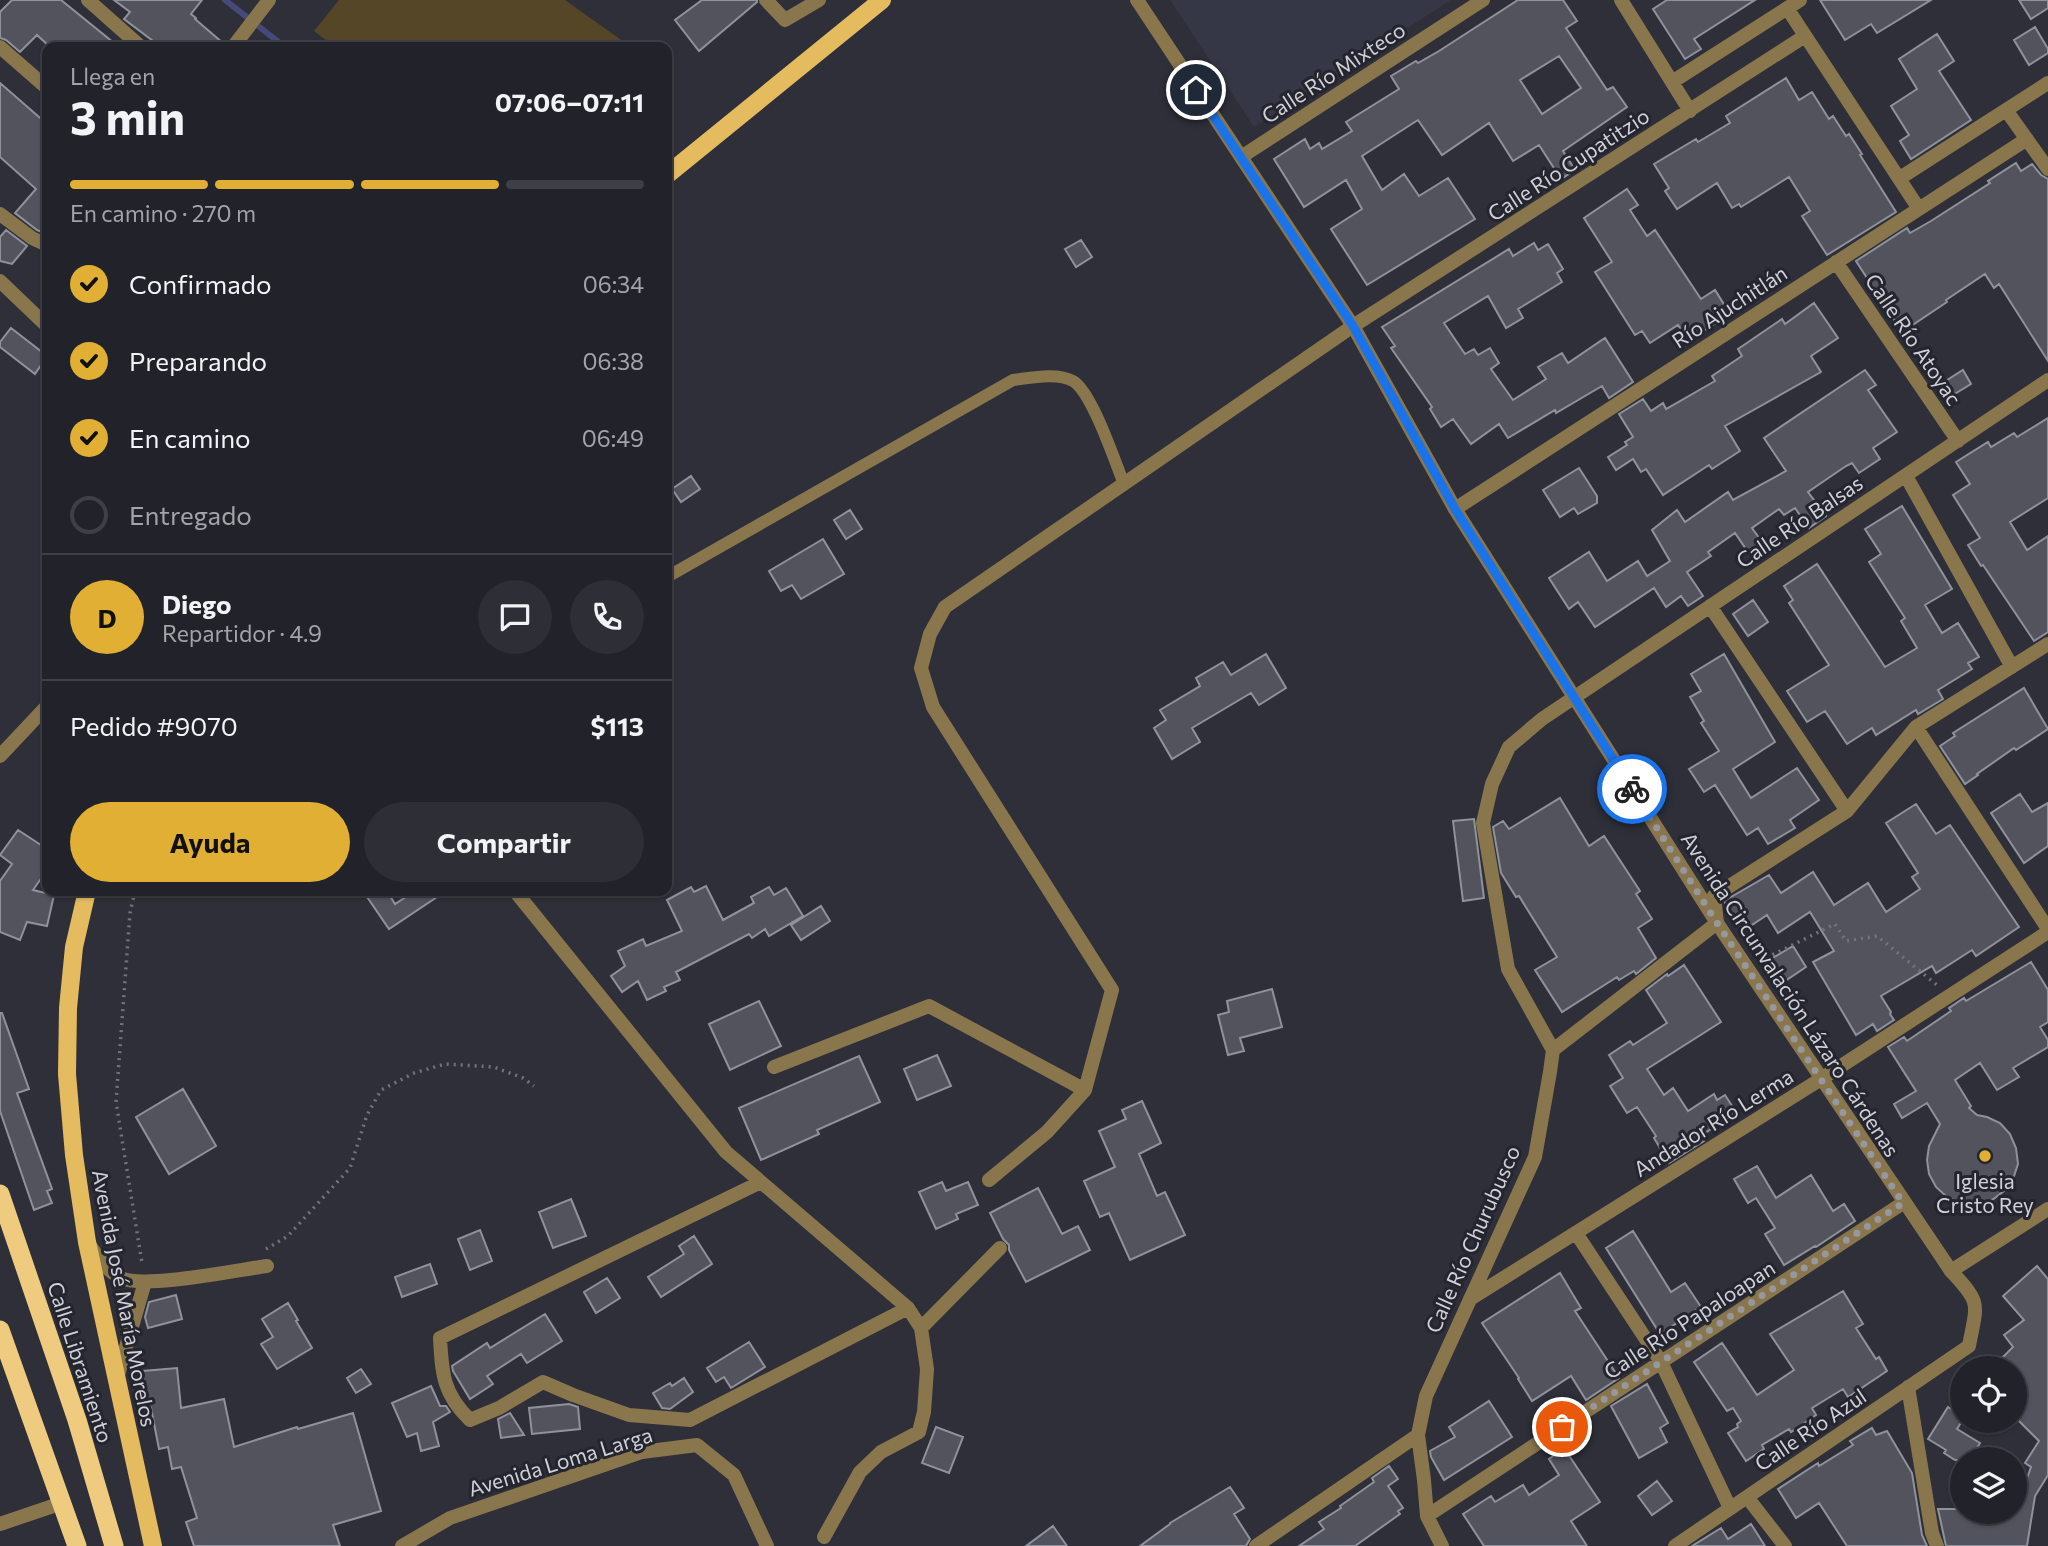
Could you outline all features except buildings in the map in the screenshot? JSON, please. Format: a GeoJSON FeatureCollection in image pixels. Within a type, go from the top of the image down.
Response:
{"type":"FeatureCollection","features":[{"type":"Feature","properties":{"kind":"highway","name":"Calle Libramiento"},"geometry":{"type":"LineString","coordinates":[[0,1194],[5,1226],[77,1420],[114,1546]]}},
{"type":"Feature","properties":{"kind":"highway"},"geometry":{"type":"LineString","coordinates":[[0,1330],[77,1546]]}},
{"type":"Feature","properties":{"kind":"main road"},"geometry":{"type":"LineString","coordinates":[[672,171],[881,0]]}},
{"type":"Feature","properties":{"kind":"main road","name":"Avenida José María Morelos"},"geometry":{"type":"LineString","coordinates":[[86,896],[74,947],[68,1008],[67,1074],[74,1155],[87,1242],[153,1546]]}},
{"type":"Feature","properties":{"kind":"street"},"geometry":{"type":"LineString","coordinates":[[88,0],[135,42]]}},
{"type":"Feature","properties":{"kind":"street"},"geometry":{"type":"LineString","coordinates":[[766,0],[785,20],[819,0]]}},
{"type":"Feature","properties":{"kind":"street","name":"Avenida Circunvalación Lázaro Cárdenas"},"geometry":{"type":"LineString","coordinates":[[1137,0],[1353,326],[1455,509],[1717,923],[1903,1203],[1951,1271],[1973,1294],[1976,1309],[1969,1346]]}},
{"type":"Feature","properties":{"kind":"street","name":"Calle Río Mixteco"},"geometry":{"type":"LineString","coordinates":[[1241,157],[1483,0]]}},
{"type":"Feature","properties":{"kind":"street"},"geometry":{"type":"LineString","coordinates":[[1621,0],[1690,111]]}},
{"type":"Feature","properties":{"kind":"street"},"geometry":{"type":"LineString","coordinates":[[1672,82],[1794,4],[1805,36],[1919,209]]}},
{"type":"Feature","properties":{"kind":"street"},"geometry":{"type":"LineString","coordinates":[[237,42],[264,5]]}},
{"type":"Feature","properties":{"kind":"street","name":"Calle Río Cupatitzio"},"geometry":{"type":"LineString","coordinates":[[1085,1090],[1112,990],[933,707],[921,668],[930,634],[945,607],[1353,326],[1805,36]]}},
{"type":"Feature","properties":{"kind":"street"},"geometry":{"type":"LineString","coordinates":[[0,47],[42,84]]}},
{"type":"Feature","properties":{"kind":"street"},"geometry":{"type":"LineString","coordinates":[[1900,178],[2048,83]]}},
{"type":"Feature","properties":{"kind":"street"},"geometry":{"type":"LineString","coordinates":[[2006,110],[2048,169]]}},
{"type":"Feature","properties":{"kind":"street","name":"Río Ajuchitlán"},"geometry":{"type":"LineString","coordinates":[[1455,509],[2027,139]]}},
{"type":"Feature","properties":{"kind":"street"},"geometry":{"type":"LineString","coordinates":[[0,214],[42,243]]}},
{"type":"Feature","properties":{"kind":"street","name":"Calle Río Atoyac"},"geometry":{"type":"LineString","coordinates":[[1836,262],[1958,441]]}},
{"type":"Feature","properties":{"kind":"street"},"geometry":{"type":"LineString","coordinates":[[0,281],[42,321]]}},
{"type":"Feature","properties":{"kind":"street","name":"Calle Río Balsas"},"geometry":{"type":"LineString","coordinates":[[1574,697],[2048,380]]}},
{"type":"Feature","properties":{"kind":"street"},"geometry":{"type":"LineString","coordinates":[[1906,476],[2012,667]]}},
{"type":"Feature","properties":{"kind":"street"},"geometry":{"type":"LineString","coordinates":[[1710,606],[1847,811]]}},
{"type":"Feature","properties":{"kind":"street"},"geometry":{"type":"LineString","coordinates":[[1574,697],[1542,719],[1510,747],[1492,784],[1483,823],[1508,969],[1553,1050],[1717,923],[1714,896],[1847,811],[1916,727],[2048,644]]}},
{"type":"Feature","properties":{"kind":"street"},"geometry":{"type":"LineString","coordinates":[[0,756],[42,711]]}},
{"type":"Feature","properties":{"kind":"street"},"geometry":{"type":"LineString","coordinates":[[1916,727],[2042,906],[2048,931]]}},
{"type":"Feature","properties":{"kind":"street"},"geometry":{"type":"LineString","coordinates":[[519,896],[726,1152],[908,1308],[921,1328],[927,1369],[924,1412],[919,1432],[881,1452],[860,1472],[824,1537]]}},
{"type":"Feature","properties":{"kind":"street","name":"Andador Río Lerma"},"geometry":{"type":"LineString","coordinates":[[1470,1299],[1821,1079],[2048,931]]}},
{"type":"Feature","properties":{"kind":"street"},"geometry":{"type":"LineString","coordinates":[[774,1067],[929,1006],[1085,1090],[1047,1132],[989,1180]]}},
{"type":"Feature","properties":{"kind":"street","name":"Calle Río Churubusco"},"geometry":{"type":"LineString","coordinates":[[1442,1546],[1427,1516],[1418,1435],[1426,1396],[1535,1157],[1553,1050]]}},
{"type":"Feature","properties":{"kind":"street"},"geometry":{"type":"LineString","coordinates":[[761,1182],[440,1338],[443,1377],[456,1407],[470,1420],[499,1408],[543,1382],[629,1415],[690,1420],[908,1308]]}},
{"type":"Feature","properties":{"kind":"street","name":"Calle Río Papaloapan"},"geometry":{"type":"LineString","coordinates":[[1427,1516],[1903,1203]]}},
{"type":"Feature","properties":{"kind":"street"},"geometry":{"type":"LineString","coordinates":[[1951,1271],[2048,1209]]}},
{"type":"Feature","properties":{"kind":"street"},"geometry":{"type":"LineString","coordinates":[[1576,1233],[1661,1362],[1730,1508]]}},
{"type":"Feature","properties":{"kind":"street"},"geometry":{"type":"LineString","coordinates":[[87,1242],[110,1271],[122,1279],[145,1282],[267,1266]]}},
{"type":"Feature","properties":{"kind":"street"},"geometry":{"type":"LineString","coordinates":[[921,1328],[1000,1248]]}},
{"type":"Feature","properties":{"kind":"street"},"geometry":{"type":"LineString","coordinates":[[117,1378],[145,1282]]}},
{"type":"Feature","properties":{"kind":"street","name":"Calle Río Azul"},"geometry":{"type":"LineString","coordinates":[[1675,1546],[1969,1346]]}},
{"type":"Feature","properties":{"kind":"street"},"geometry":{"type":"LineString","coordinates":[[1908,1387],[1932,1533],[1937,1546]]}},
{"type":"Feature","properties":{"kind":"street"},"geometry":{"type":"LineString","coordinates":[[1256,1546],[1418,1435]]}},
{"type":"Feature","properties":{"kind":"street","name":"Avenida Loma Larga"},"geometry":{"type":"LineString","coordinates":[[402,1546],[450,1518],[642,1452],[697,1445],[734,1475],[766,1546]]}},
{"type":"Feature","properties":{"kind":"street"},"geometry":{"type":"LineString","coordinates":[[1747,1496],[1785,1546]]}},
{"type":"Feature","properties":{"kind":"street"},"geometry":{"type":"LineString","coordinates":[[0,1524],[62,1503]]}},
{"type":"Feature","properties":{"kind":"lane"},"geometry":{"type":"LineString","coordinates":[[672,574],[1013,380],[1048,375],[1073,381],[1089,400],[1124,484]]}},
{"type":"Feature","properties":{"kind":"path"},"geometry":{"type":"LineString","coordinates":[[134,896],[130,912],[116,1102],[145,1282]]}},
{"type":"Feature","properties":{"kind":"path"},"geometry":{"type":"LineString","coordinates":[[1747,969],[1835,924],[1846,940],[1877,936],[1950,995]]}},
{"type":"Feature","properties":{"kind":"path"},"geometry":{"type":"LineString","coordinates":[[258,1253],[288,1236],[350,1168],[367,1115],[381,1090],[414,1073],[445,1064],[494,1068],[534,1086]]}},
{"type":"Feature","properties":{"kind":"shaded area"},"geometry":{"type":"Polygon","coordinates":[[[339,0],[565,0],[624,42],[328,42],[314,31],[339,0]]]}},
{"type":"Feature","properties":{"kind":"shaded area"},"geometry":{"type":"Polygon","coordinates":[[[1170,0],[1451,0],[1254,127],[1170,0]]]}},
{"type":"Feature","properties":{"kind":"waterway"},"geometry":{"type":"LineString","coordinates":[[225,0],[279,42]]}},
{"type":"Feature","properties":{"kind":"way so far"},"geometry":{"type":"LineString","coordinates":[[1562,1427],[1903,1203],[1717,923],[1632,789]]}},
{"type":"Feature","properties":{"kind":"place","name":"Iglesia Cristo Rey"},"geometry":{"type":"Point","coordinates":[1985,1156]}},
{"type":"Feature","properties":{"kind":"route"},"geometry":{"type":"LineString","coordinates":[[1196,90],[1353,326],[1455,509],[1632,789]]}}]}
